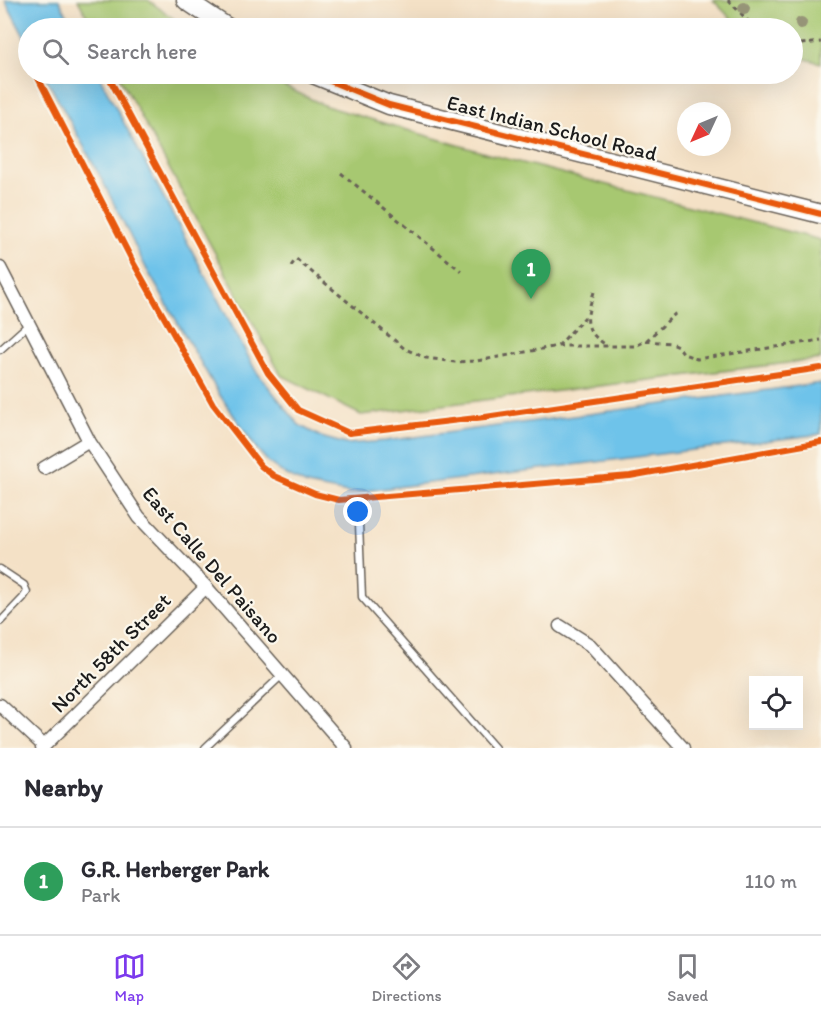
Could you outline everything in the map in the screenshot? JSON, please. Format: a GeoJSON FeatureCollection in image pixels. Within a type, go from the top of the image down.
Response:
{"type":"FeatureCollection","features":[{"type":"Feature","properties":{"kind":"main road"},"geometry":{"type":"LineString","coordinates":[[186,0],[213,18]]}},
{"type":"Feature","properties":{"kind":"main road","name":"East Indian School Road"},"geometry":{"type":"LineString","coordinates":[[338,84],[389,105],[821,214]]}},
{"type":"Feature","properties":{"kind":"street","name":"East Calle Del Paisano"},"geometry":{"type":"LineString","coordinates":[[0,268],[89,441],[139,517],[206,586],[346,748]]}},
{"type":"Feature","properties":{"kind":"street"},"geometry":{"type":"LineString","coordinates":[[44,468],[89,441]]}},
{"type":"Feature","properties":{"kind":"street","name":"North 58th Street"},"geometry":{"type":"LineString","coordinates":[[43,747],[206,586]]}},
{"type":"Feature","properties":{"kind":"street"},"geometry":{"type":"LineString","coordinates":[[560,626],[590,645],[683,748]]}},
{"type":"Feature","properties":{"kind":"street"},"geometry":{"type":"LineString","coordinates":[[0,705],[43,747]]}},
{"type":"Feature","properties":{"kind":"lane"},"geometry":{"type":"LineString","coordinates":[[0,350],[29,324]]}},
{"type":"Feature","properties":{"kind":"lane"},"geometry":{"type":"LineString","coordinates":[[359,524],[362,597],[495,748]]}},
{"type":"Feature","properties":{"kind":"lane"},"geometry":{"type":"LineString","coordinates":[[0,569],[24,585],[27,591],[24,598],[0,622]]}},
{"type":"Feature","properties":{"kind":"lane"},"geometry":{"type":"LineString","coordinates":[[205,748],[282,675]]}},
{"type":"Feature","properties":{"kind":"path"},"geometry":{"type":"LineString","coordinates":[[728,0],[745,18]]}},
{"type":"Feature","properties":{"kind":"path"},"geometry":{"type":"LineString","coordinates":[[803,44],[821,42]]}},
{"type":"Feature","properties":{"kind":"path"},"geometry":{"type":"LineString","coordinates":[[341,173],[461,271]]}},
{"type":"Feature","properties":{"kind":"path"},"geometry":{"type":"LineString","coordinates":[[291,266],[296,259],[405,349],[426,358],[455,362],[494,358],[558,346],[635,346],[646,341],[676,313]]}},
{"type":"Feature","properties":{"kind":"path"},"geometry":{"type":"LineString","coordinates":[[312,272],[315,267]]}},
{"type":"Feature","properties":{"kind":"path"},"geometry":{"type":"LineString","coordinates":[[558,346],[586,316],[594,292]]}},
{"type":"Feature","properties":{"kind":"path"},"geometry":{"type":"LineString","coordinates":[[586,316],[591,331],[598,340],[610,347]]}},
{"type":"Feature","properties":{"kind":"path"},"geometry":{"type":"LineString","coordinates":[[374,323],[377,318]]}},
{"type":"Feature","properties":{"kind":"path"},"geometry":{"type":"LineString","coordinates":[[646,341],[678,345],[684,354],[697,359],[821,340]]}},
{"type":"Feature","properties":{"kind":"path"},"geometry":{"type":"LineString","coordinates":[[492,350],[494,358]]}},
{"type":"Feature","properties":{"kind":"green space"},"geometry":{"type":"Polygon","coordinates":[[[78,0],[148,0],[172,18],[88,18],[78,0]]]}},
{"type":"Feature","properties":{"kind":"green space"},"geometry":{"type":"Polygon","coordinates":[[[713,0],[821,0],[821,63],[803,58],[803,18],[730,18],[713,0]]]}},
{"type":"Feature","properties":{"kind":"green space"},"geometry":{"type":"Polygon","coordinates":[[[123,84],[279,84],[326,106],[492,155],[821,240],[821,359],[361,415],[281,375],[123,84]]]}},
{"type":"Feature","properties":{"kind":"water"},"geometry":{"type":"Polygon","coordinates":[[[5,0],[59,0],[69,18],[18,18],[18,25],[5,0]]]}},
{"type":"Feature","properties":{"kind":"water"},"geometry":{"type":"Polygon","coordinates":[[[49,84],[103,84],[256,371],[299,425],[321,437],[346,444],[385,441],[821,383],[821,434],[348,493],[307,485],[286,475],[269,463],[219,394],[147,270],[101,178],[49,84]]]}},
{"type":"Feature","properties":{"kind":"cycle path"},"geometry":{"type":"LineString","coordinates":[[41,84],[134,264],[213,404],[261,466],[274,476],[315,494],[339,500],[630,476],[821,442]]}},
{"type":"Feature","properties":{"kind":"cycle path"},"geometry":{"type":"LineString","coordinates":[[112,84],[268,373],[298,410],[349,433],[485,417],[821,368]]}},
{"type":"Feature","properties":{"kind":"cycle path"},"geometry":{"type":"LineString","coordinates":[[338,84],[389,105],[821,214]]}},
{"type":"Feature","properties":{"kind":"place","name":"G.R. Herberger Park"},"geometry":{"type":"Point","coordinates":[531,299]}}]}
